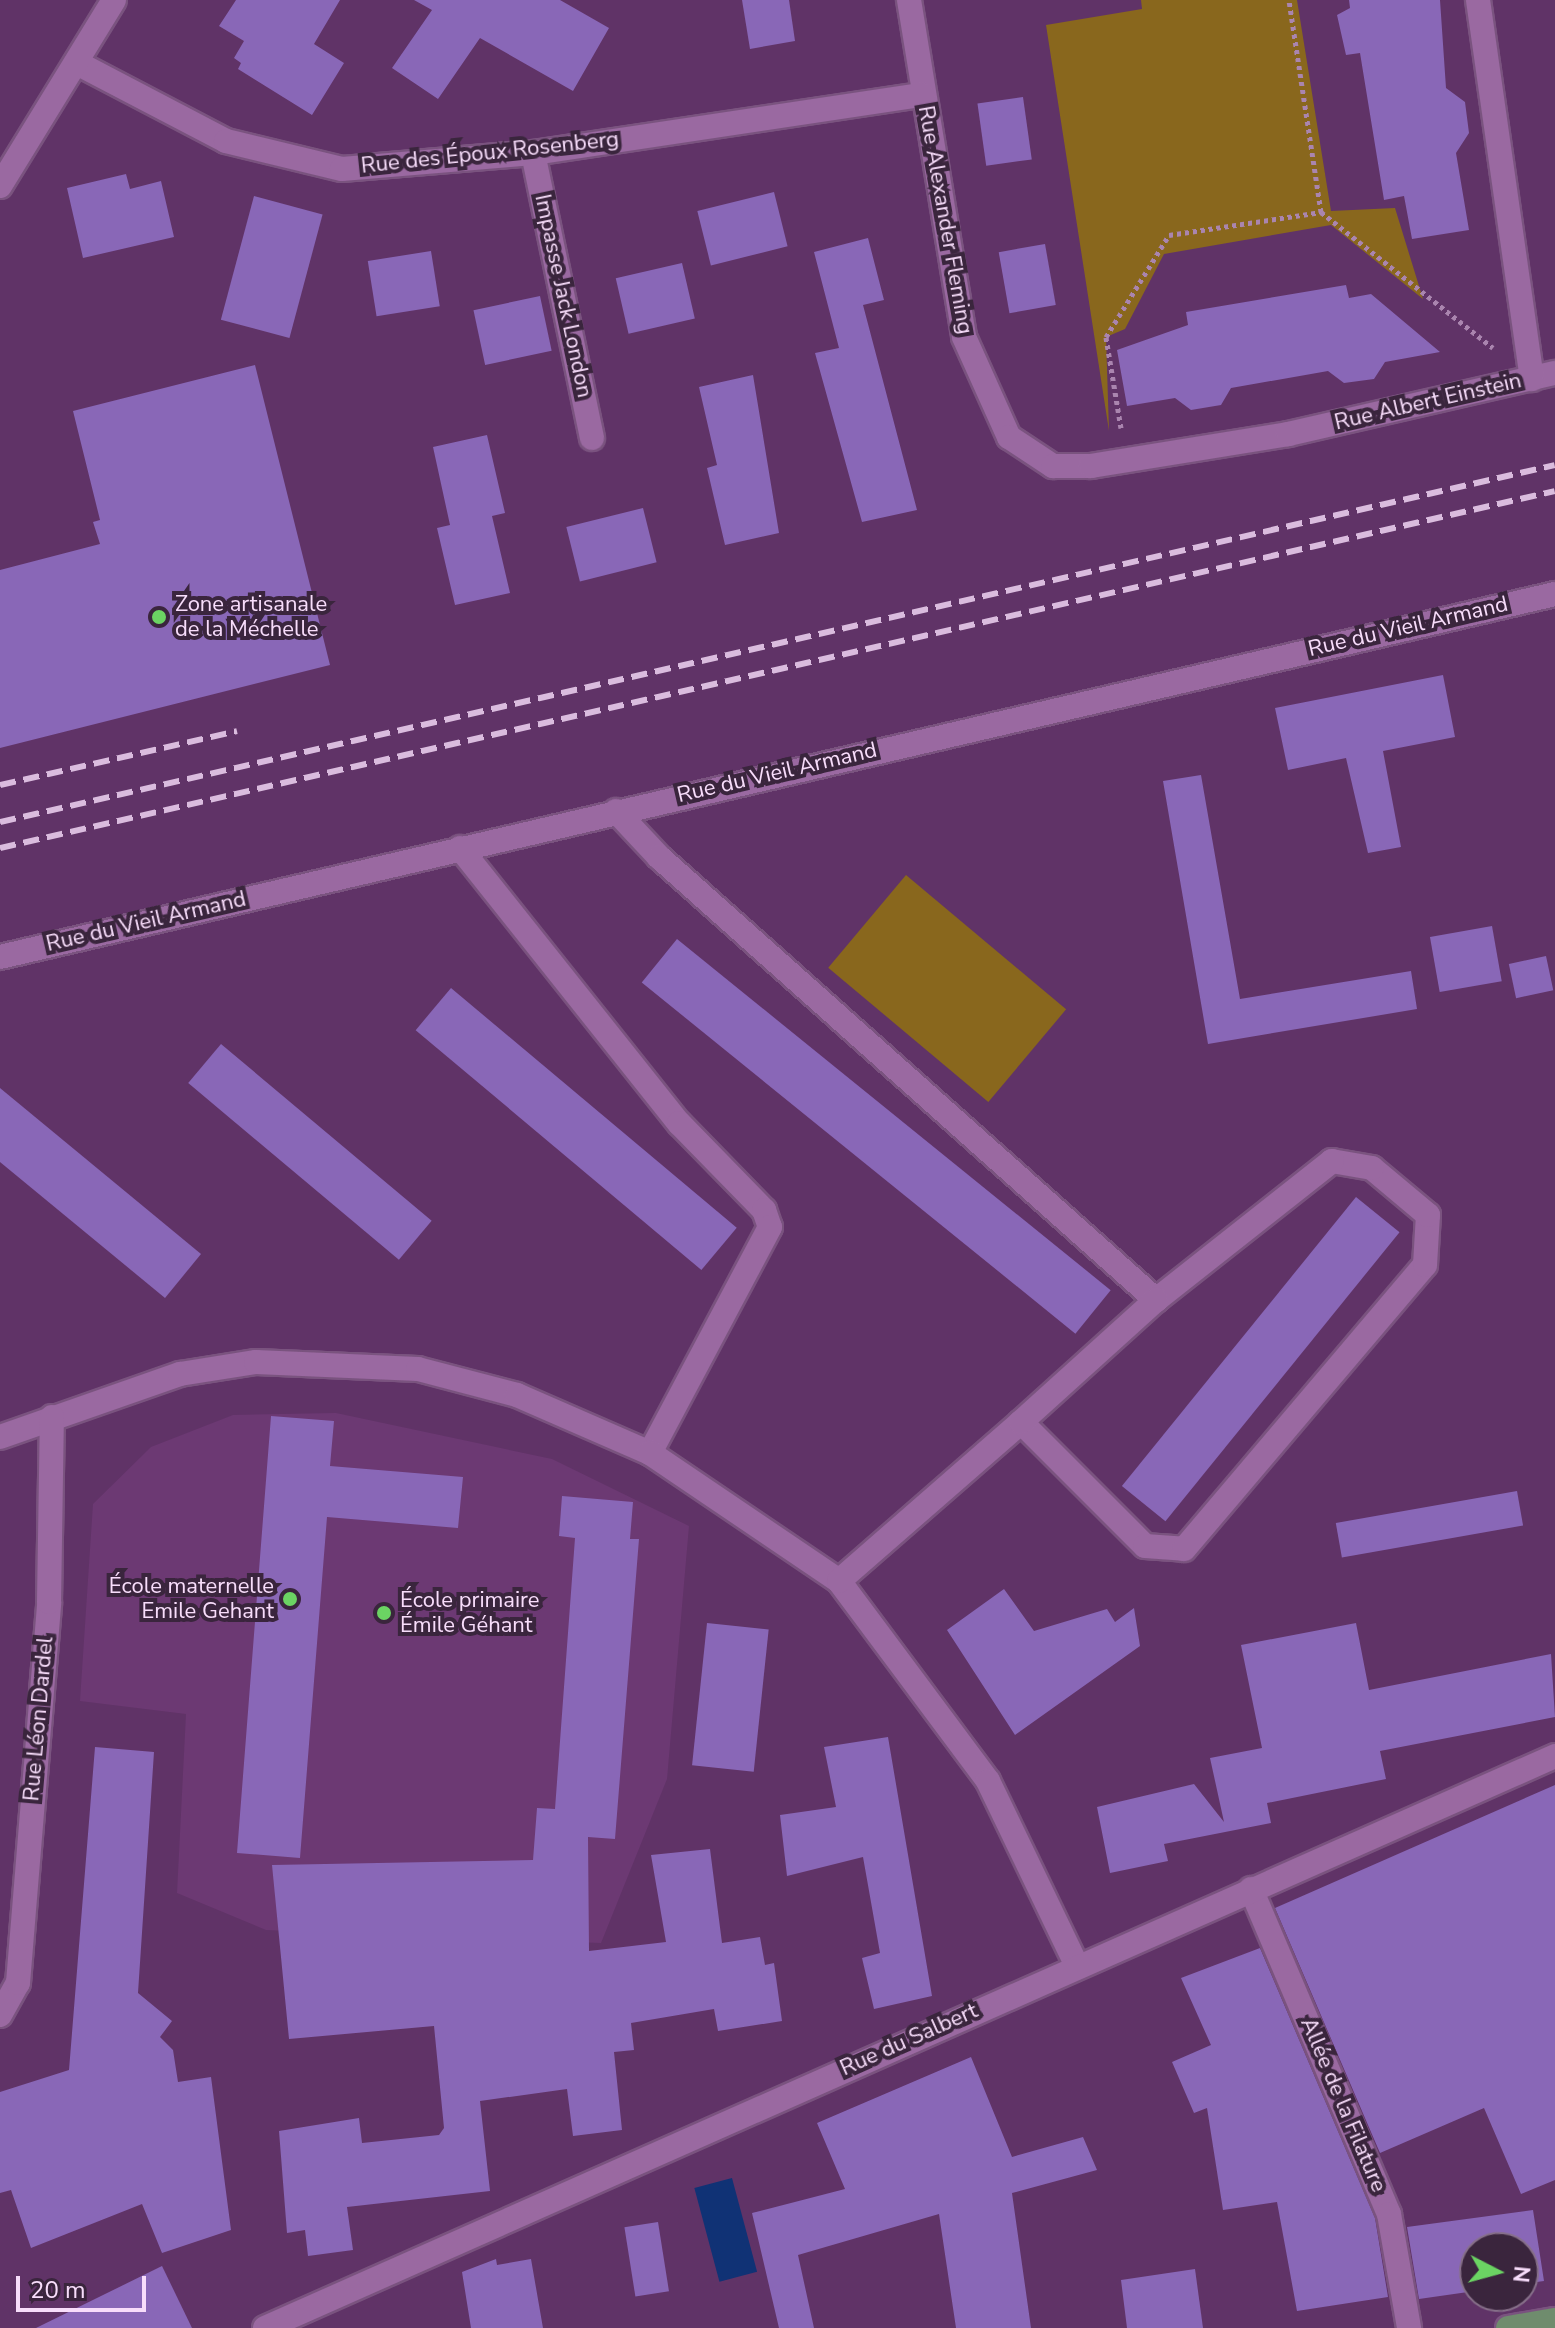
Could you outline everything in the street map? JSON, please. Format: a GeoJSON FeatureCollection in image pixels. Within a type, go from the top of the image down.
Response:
{"type":"FeatureCollection","features":[{"type":"Feature","properties":{"kind":"main road"},"geometry":{"type":"LineString","coordinates":[[1508,2328],[1555,2320]]}},
{"type":"Feature","properties":{"kind":"street"},"geometry":{"type":"LineString","coordinates":[[0,186],[114,0]]}},
{"type":"Feature","properties":{"kind":"street","name":"Rue Alexander Fleming"},"geometry":{"type":"LineString","coordinates":[[909,0],[964,337],[1009,437],[1053,466],[1091,466]]}},
{"type":"Feature","properties":{"kind":"street","name":"Rue Albert Einstein"},"geometry":{"type":"LineString","coordinates":[[1091,466],[1288,434],[1543,376],[1478,0]]}},
{"type":"Feature","properties":{"kind":"street","name":"Rue des Époux Rosenberg"},"geometry":{"type":"LineString","coordinates":[[77,63],[226,141],[296,162],[384,168],[533,153],[923,95]]}},
{"type":"Feature","properties":{"kind":"street","name":"Impasse Jack London"},"geometry":{"type":"LineString","coordinates":[[533,153],[592,438]]}},
{"type":"Feature","properties":{"kind":"street","name":"Rue du Vieil Armand"},"geometry":{"type":"LineString","coordinates":[[0,957],[1555,594]]}},
{"type":"Feature","properties":{"kind":"street"},"geometry":{"type":"LineString","coordinates":[[616,811],[659,857],[1156,1300]]}},
{"type":"Feature","properties":{"kind":"street"},"geometry":{"type":"LineString","coordinates":[[460,848],[679,1123],[764,1210],[770,1227],[650,1453]]}},
{"type":"Feature","properties":{"kind":"street"},"geometry":{"type":"LineString","coordinates":[[839,1581],[1156,1300],[1332,1161],[1372,1168],[1428,1215],[1425,1265],[1184,1549],[1145,1546],[1021,1422]]}},
{"type":"Feature","properties":{"kind":"street"},"geometry":{"type":"LineString","coordinates":[[0,1437],[180,1374],[256,1362],[418,1369],[517,1395],[650,1453],[839,1581],[988,1781],[1076,1964]]}},
{"type":"Feature","properties":{"kind":"street","name":"Rue Léon Dardel"},"geometry":{"type":"LineString","coordinates":[[0,2015],[18,1983],[49,1602],[52,1417]]}},
{"type":"Feature","properties":{"kind":"street","name":"Rue du Salbert"},"geometry":{"type":"LineString","coordinates":[[265,2328],[1076,1964],[1555,1756]]}},
{"type":"Feature","properties":{"kind":"street","name":"Allée de la Filature"},"geometry":{"type":"LineString","coordinates":[[1251,1889],[1389,2214],[1409,2328]]}},
{"type":"Feature","properties":{"kind":"path"},"geometry":{"type":"LineString","coordinates":[[1289,0],[1321,212],[1543,376]]}},
{"type":"Feature","properties":{"kind":"path"},"geometry":{"type":"LineString","coordinates":[[1126,460],[1106,337],[1169,235],[1321,212]]}},
{"type":"Feature","properties":{"kind":"shaded area"},"geometry":{"type":"Polygon","coordinates":[[[1141,0],[1297,0],[1331,211],[1395,208],[1423,299],[1331,225],[1164,254],[1125,329],[1106,337],[1109,431],[1046,25],[1142,9],[1141,0]]]}},
{"type":"Feature","properties":{"kind":"shaded area"},"geometry":{"type":"Polygon","coordinates":[[[906,875],[1066,1009],[988,1102],[828,968],[906,875]]]}},
{"type":"Feature","properties":{"kind":"shaded area","name":"École primaire Émile Géhant"},"geometry":{"type":"Polygon","coordinates":[[[336,1413],[552,1459],[689,1526],[667,1779],[601,1943],[266,1930],[177,1893],[186,1714],[80,1701],[93,1504],[151,1447],[233,1415],[336,1413]]]}},
{"type":"Feature","properties":{"kind":"water"},"geometry":{"type":"Polygon","coordinates":[[[732,2178],[757,2272],[719,2282],[694,2188],[732,2178]]]}},
{"type":"Feature","properties":{"kind":"building"},"geometry":{"type":"Polygon","coordinates":[[[236,0],[340,0],[314,44],[344,63],[312,115],[238,69],[241,63],[234,58],[244,41],[219,26],[236,0]]]}},
{"type":"Feature","properties":{"kind":"building"},"geometry":{"type":"Polygon","coordinates":[[[414,0],[560,0],[609,28],[573,91],[480,38],[438,99],[392,68],[432,10],[414,0]]]}},
{"type":"Feature","properties":{"kind":"building"},"geometry":{"type":"Polygon","coordinates":[[[742,0],[789,0],[795,41],[750,49],[742,0]]]}},
{"type":"Feature","properties":{"kind":"building"},"geometry":{"type":"Polygon","coordinates":[[[1349,0],[1440,0],[1446,88],[1465,102],[1469,133],[1456,153],[1469,230],[1412,239],[1404,196],[1384,200],[1360,53],[1346,55],[1337,15],[1350,8],[1349,0]]]}},
{"type":"Feature","properties":{"kind":"building"},"geometry":{"type":"Polygon","coordinates":[[[1023,97],[1032,159],[986,166],[977,103],[1023,97]]]}},
{"type":"Feature","properties":{"kind":"building"},"geometry":{"type":"Polygon","coordinates":[[[126,174],[130,189],[161,181],[174,237],[83,258],[67,188],[126,174]]]}},
{"type":"Feature","properties":{"kind":"building"},"geometry":{"type":"Polygon","coordinates":[[[774,192],[788,246],[711,265],[697,211],[774,192]]]}},
{"type":"Feature","properties":{"kind":"building"},"geometry":{"type":"Polygon","coordinates":[[[254,196],[323,214],[289,338],[221,320],[254,196]]]}},
{"type":"Feature","properties":{"kind":"building"},"geometry":{"type":"Polygon","coordinates":[[[868,238],[884,300],[863,305],[917,510],[862,522],[815,353],[839,348],[814,252],[868,238]]]}},
{"type":"Feature","properties":{"kind":"building"},"geometry":{"type":"Polygon","coordinates":[[[1045,244],[1056,305],[1009,313],[999,252],[1045,244]]]}},
{"type":"Feature","properties":{"kind":"building"},"geometry":{"type":"Polygon","coordinates":[[[431,251],[440,306],[377,316],[368,261],[431,251]]]}},
{"type":"Feature","properties":{"kind":"building"},"geometry":{"type":"Polygon","coordinates":[[[682,263],[695,319],[629,334],[616,278],[682,263]]]}},
{"type":"Feature","properties":{"kind":"building"},"geometry":{"type":"Polygon","coordinates":[[[1346,285],[1349,298],[1371,294],[1440,352],[1385,362],[1374,379],[1344,383],[1328,371],[1231,388],[1221,405],[1191,410],[1175,398],[1127,406],[1117,350],[1188,325],[1186,312],[1346,285]]]}},
{"type":"Feature","properties":{"kind":"building"},"geometry":{"type":"Polygon","coordinates":[[[540,296],[552,351],[485,365],[473,310],[540,296]]]}},
{"type":"Feature","properties":{"kind":"building","name":"Zone artisanale de la Méchelle"},"geometry":{"type":"Polygon","coordinates":[[[255,365],[330,665],[0,748],[0,570],[100,544],[93,522],[100,520],[73,411],[255,365]]]}},
{"type":"Feature","properties":{"kind":"building"},"geometry":{"type":"Polygon","coordinates":[[[753,375],[779,533],[725,545],[707,468],[717,465],[699,387],[753,375]]]}},
{"type":"Feature","properties":{"kind":"building"},"geometry":{"type":"Polygon","coordinates":[[[487,435],[505,513],[492,516],[510,593],[455,605],[437,528],[450,525],[433,447],[487,435]]]}},
{"type":"Feature","properties":{"kind":"building"},"geometry":{"type":"Polygon","coordinates":[[[643,508],[657,562],[580,581],[566,527],[643,508]]]}},
{"type":"Feature","properties":{"kind":"building"},"geometry":{"type":"Polygon","coordinates":[[[1443,675],[1455,737],[1383,751],[1401,847],[1368,853],[1346,758],[1288,770],[1275,708],[1443,675]]]}},
{"type":"Feature","properties":{"kind":"building"},"geometry":{"type":"Polygon","coordinates":[[[1201,775],[1240,999],[1411,971],[1417,1009],[1208,1044],[1163,781],[1201,775]]]}},
{"type":"Feature","properties":{"kind":"building"},"geometry":{"type":"Polygon","coordinates":[[[1492,926],[1502,981],[1440,992],[1430,937],[1492,926]]]}},
{"type":"Feature","properties":{"kind":"building"},"geometry":{"type":"Polygon","coordinates":[[[677,939],[1111,1290],[1075,1334],[642,983],[677,939]]]}},
{"type":"Feature","properties":{"kind":"building"},"geometry":{"type":"Polygon","coordinates":[[[1546,956],[1553,990],[1516,998],[1509,964],[1546,956]]]}},
{"type":"Feature","properties":{"kind":"building"},"geometry":{"type":"Polygon","coordinates":[[[451,988],[737,1228],[701,1270],[416,1030],[451,988]]]}},
{"type":"Feature","properties":{"kind":"building"},"geometry":{"type":"Polygon","coordinates":[[[221,1044],[432,1221],[399,1260],[188,1083],[221,1044]]]}},
{"type":"Feature","properties":{"kind":"building"},"geometry":{"type":"Polygon","coordinates":[[[0,1088],[201,1254],[165,1298],[0,1162],[0,1088]]]}},
{"type":"Feature","properties":{"kind":"building"},"geometry":{"type":"Polygon","coordinates":[[[1356,1197],[1400,1232],[1165,1521],[1122,1486],[1356,1197]]]}},
{"type":"Feature","properties":{"kind":"building"},"geometry":{"type":"Polygon","coordinates":[[[271,1416],[334,1421],[330,1466],[463,1477],[458,1528],[327,1517],[300,1858],[237,1853],[271,1416]]]}},
{"type":"Feature","properties":{"kind":"building"},"geometry":{"type":"Polygon","coordinates":[[[1517,1491],[1523,1525],[1342,1557],[1336,1523],[1517,1491]]]}},
{"type":"Feature","properties":{"kind":"building"},"geometry":{"type":"Polygon","coordinates":[[[562,1496],[633,1502],[630,1539],[639,1539],[615,1839],[588,1837],[589,1951],[666,1942],[651,1855],[710,1849],[722,1943],[760,1937],[765,1965],[774,1963],[782,2021],[718,2031],[714,2009],[631,2023],[634,2050],[614,2052],[622,2130],[573,2136],[567,2089],[480,2101],[490,2191],[347,2207],[353,2250],[308,2256],[305,2230],[287,2233],[279,2131],[359,2118],[362,2143],[439,2135],[444,2128],[434,2026],[289,2039],[272,1865],[533,1860],[537,1808],[555,1809],[575,1538],[559,1536],[562,1496]]]}},
{"type":"Feature","properties":{"kind":"building"},"geometry":{"type":"Polygon","coordinates":[[[1004,1589],[1034,1631],[1107,1609],[1115,1622],[1134,1608],[1140,1646],[1015,1735],[947,1630],[1004,1589]]]}},
{"type":"Feature","properties":{"kind":"building"},"geometry":{"type":"Polygon","coordinates":[[[707,1623],[769,1629],[754,1772],[692,1765],[707,1623]]]}},
{"type":"Feature","properties":{"kind":"building"},"geometry":{"type":"Polygon","coordinates":[[[1356,1623],[1369,1690],[1551,1654],[1555,1717],[1380,1751],[1386,1779],[1267,1803],[1271,1823],[1164,1844],[1168,1861],[1110,1873],[1097,1807],[1194,1784],[1224,1822],[1210,1758],[1262,1748],[1241,1645],[1356,1623]]]}},
{"type":"Feature","properties":{"kind":"building"},"geometry":{"type":"Polygon","coordinates":[[[888,1737],[932,1996],[874,2009],[862,1958],[880,1953],[863,1857],[787,1876],[780,1815],[836,1807],[824,1747],[888,1737]]]}},
{"type":"Feature","properties":{"kind":"building"},"geometry":{"type":"Polygon","coordinates":[[[95,1747],[154,1752],[138,1993],[172,2021],[160,2037],[173,2050],[178,2082],[211,2077],[231,2230],[162,2253],[142,2204],[31,2248],[11,2190],[0,2193],[0,2092],[69,2070],[95,1747]]]}},
{"type":"Feature","properties":{"kind":"building"},"geometry":{"type":"Polygon","coordinates":[[[1555,1785],[1555,2180],[1521,2194],[1484,2108],[1380,2153],[1275,1908],[1555,1785]]]}},
{"type":"Feature","properties":{"kind":"building"},"geometry":{"type":"Polygon","coordinates":[[[1260,1948],[1375,2218],[1388,2297],[1297,2311],[1277,2202],[1223,2210],[1207,2108],[1194,2113],[1172,2062],[1211,2045],[1181,1978],[1260,1948]]]}},
{"type":"Feature","properties":{"kind":"building"},"geometry":{"type":"Polygon","coordinates":[[[971,2057],[1012,2157],[1083,2137],[1097,2170],[1012,2193],[1031,2328],[956,2328],[939,2214],[798,2255],[814,2328],[779,2328],[752,2213],[845,2189],[817,2123],[971,2057]]]}},
{"type":"Feature","properties":{"kind":"building"},"geometry":{"type":"Polygon","coordinates":[[[1533,2210],[1536,2232],[1459,2232],[1459,2293],[1419,2299],[1407,2227],[1533,2210]]]}},
{"type":"Feature","properties":{"kind":"building"},"geometry":{"type":"Polygon","coordinates":[[[658,2222],[669,2291],[635,2296],[624,2227],[658,2222]]]}},
{"type":"Feature","properties":{"kind":"building"},"geometry":{"type":"Polygon","coordinates":[[[1539,2249],[1544,2281],[1539,2282],[1539,2249]]]}},
{"type":"Feature","properties":{"kind":"building"},"geometry":{"type":"Polygon","coordinates":[[[496,2259],[497,2265],[531,2259],[543,2328],[471,2328],[462,2272],[496,2259]]]}},
{"type":"Feature","properties":{"kind":"building"},"geometry":{"type":"Polygon","coordinates":[[[162,2266],[192,2328],[36,2328],[162,2266]]]}},
{"type":"Feature","properties":{"kind":"building"},"geometry":{"type":"Polygon","coordinates":[[[1195,2269],[1203,2328],[1127,2328],[1121,2280],[1195,2269]]]}},
{"type":"Feature","properties":{"kind":"railway"},"geometry":{"type":"LineString","coordinates":[[0,822],[1555,465]]}},
{"type":"Feature","properties":{"kind":"railway"},"geometry":{"type":"LineString","coordinates":[[0,848],[1555,491]]}},
{"type":"Feature","properties":{"kind":"railway"},"geometry":{"type":"LineString","coordinates":[[0,785],[237,731]]}},
{"type":"Feature","properties":{"kind":"place","name":"Zone artisanale de la Méchelle"},"geometry":{"type":"Point","coordinates":[159,617]}},
{"type":"Feature","properties":{"kind":"place","name":"École maternelle Emile Gehant"},"geometry":{"type":"Point","coordinates":[290,1599]}},
{"type":"Feature","properties":{"kind":"place","name":"École primaire Émile Géhant"},"geometry":{"type":"Point","coordinates":[384,1613]}}]}
